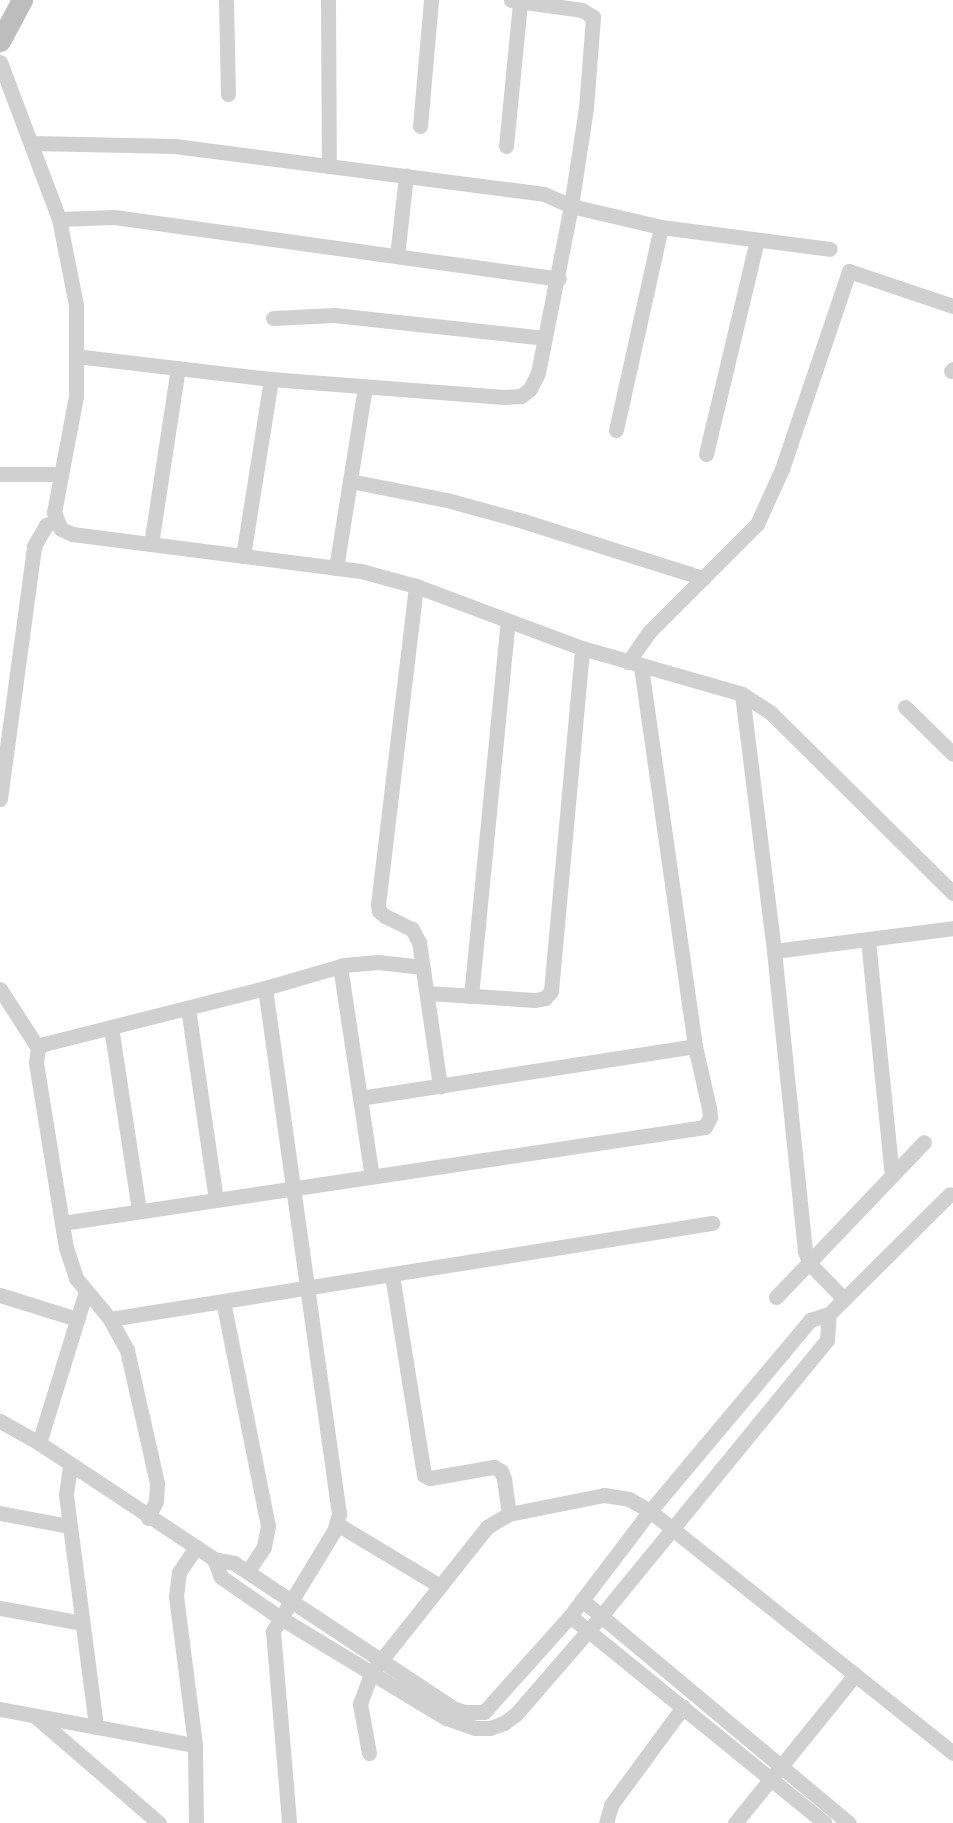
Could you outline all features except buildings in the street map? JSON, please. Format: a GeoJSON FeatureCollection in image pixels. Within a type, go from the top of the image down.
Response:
{"type":"FeatureCollection","features":[{"type":"Feature","properties":{"kind":"main road"},"geometry":{"type":"LineString","coordinates":[[0,40],[22,0]]}},
{"type":"Feature","properties":{"kind":"street"},"geometry":{"type":"LineString","coordinates":[[226,0],[228,94]]}},
{"type":"Feature","properties":{"kind":"street"},"geometry":{"type":"LineString","coordinates":[[328,0],[329,166]]}},
{"type":"Feature","properties":{"kind":"street"},"geometry":{"type":"LineString","coordinates":[[420,126],[431,0]]}},
{"type":"Feature","properties":{"kind":"street"},"geometry":{"type":"LineString","coordinates":[[76,356],[271,379],[521,396],[530,389],[538,373],[559,279],[571,206],[586,108],[593,18],[582,10],[515,1],[506,146]]}},
{"type":"Feature","properties":{"kind":"street"},"geometry":{"type":"LineString","coordinates":[[0,62],[59,219],[76,305],[76,396],[54,512],[56,521],[61,529],[72,534],[361,571],[416,586],[508,622],[582,648],[635,665],[742,694],[771,713],[953,893]]}},
{"type":"Feature","properties":{"kind":"street"},"geometry":{"type":"LineString","coordinates":[[32,143],[175,146],[544,194],[558,197],[571,206],[661,227],[830,249]]}},
{"type":"Feature","properties":{"kind":"street"},"geometry":{"type":"LineString","coordinates":[[397,256],[406,176]]}},
{"type":"Feature","properties":{"kind":"street"},"geometry":{"type":"LineString","coordinates":[[59,219],[114,217],[559,279]]}},
{"type":"Feature","properties":{"kind":"street"},"geometry":{"type":"LineString","coordinates":[[616,430],[661,227]]}},
{"type":"Feature","properties":{"kind":"street"},"geometry":{"type":"LineString","coordinates":[[706,454],[757,240]]}},
{"type":"Feature","properties":{"kind":"street"},"geometry":{"type":"LineString","coordinates":[[62,1223],[705,1127],[710,1117],[694,1046],[635,665],[650,631],[757,524],[782,469],[849,271],[953,306]]}},
{"type":"Feature","properties":{"kind":"street"},"geometry":{"type":"LineString","coordinates":[[273,318],[334,315],[545,338]]}},
{"type":"Feature","properties":{"kind":"street"},"geometry":{"type":"LineString","coordinates":[[151,544],[178,368]]}},
{"type":"Feature","properties":{"kind":"street"},"geometry":{"type":"LineString","coordinates":[[243,556],[271,379]]}},
{"type":"Feature","properties":{"kind":"street"},"geometry":{"type":"LineString","coordinates":[[336,568],[365,386]]}},
{"type":"Feature","properties":{"kind":"street"},"geometry":{"type":"LineString","coordinates":[[0,474],[61,474]]}},
{"type":"Feature","properties":{"kind":"street"},"geometry":{"type":"LineString","coordinates":[[350,481],[447,500],[523,521],[702,578]]}},
{"type":"Feature","properties":{"kind":"street"},"geometry":{"type":"LineString","coordinates":[[0,792],[34,546],[46,525],[56,521]]}},
{"type":"Feature","properties":{"kind":"street"},"geometry":{"type":"LineString","coordinates":[[416,586],[378,905],[379,911],[385,916],[412,928],[416,935],[427,993],[440,1086]]}},
{"type":"Feature","properties":{"kind":"street"},"geometry":{"type":"LineString","coordinates":[[471,996],[508,622]]}},
{"type":"Feature","properties":{"kind":"street"},"geometry":{"type":"LineString","coordinates":[[427,993],[534,1000],[545,998],[554,982],[582,648]]}},
{"type":"Feature","properties":{"kind":"street"},"geometry":{"type":"LineString","coordinates":[[742,694],[774,952],[804,1241],[810,1264],[844,1300]]}},
{"type":"Feature","properties":{"kind":"street"},"geometry":{"type":"LineString","coordinates":[[905,707],[953,754]]}},
{"type":"Feature","properties":{"kind":"street"},"geometry":{"type":"LineString","coordinates":[[774,952],[953,928]]}},
{"type":"Feature","properties":{"kind":"street"},"geometry":{"type":"LineString","coordinates":[[868,940],[892,1176]]}},
{"type":"Feature","properties":{"kind":"street"},"geometry":{"type":"LineString","coordinates":[[38,1048],[44,1044],[265,988],[340,966],[361,962],[423,968]]}},
{"type":"Feature","properties":{"kind":"street"},"geometry":{"type":"LineString","coordinates":[[340,966],[372,1177]]}},
{"type":"Feature","properties":{"kind":"street"},"geometry":{"type":"LineString","coordinates":[[265,988],[338,1499],[337,1524],[279,1617],[273,1631],[289,1823]]}},
{"type":"Feature","properties":{"kind":"street"},"geometry":{"type":"LineString","coordinates":[[0,989],[38,1048],[36,1062],[70,1266],[86,1291],[110,1319],[127,1350],[157,1483],[156,1501],[148,1518]]}},
{"type":"Feature","properties":{"kind":"street"},"geometry":{"type":"LineString","coordinates":[[188,1008],[216,1200]]}},
{"type":"Feature","properties":{"kind":"street"},"geometry":{"type":"LineString","coordinates":[[111,1027],[140,1211]]}},
{"type":"Feature","properties":{"kind":"street"},"geometry":{"type":"LineString","coordinates":[[360,1098],[694,1046]]}},
{"type":"Feature","properties":{"kind":"street"},"geometry":{"type":"LineString","coordinates":[[776,1298],[924,1142]]}},
{"type":"Feature","properties":{"kind":"street"},"geometry":{"type":"LineString","coordinates":[[214,1559],[221,1577],[279,1617],[459,1725],[475,1721],[495,1704],[570,1616],[650,1511],[810,1320],[829,1314],[950,1194]]}},
{"type":"Feature","properties":{"kind":"street"},"geometry":{"type":"LineString","coordinates":[[110,1319],[712,1223]]}},
{"type":"Feature","properties":{"kind":"street"},"geometry":{"type":"LineString","coordinates":[[392,1275],[424,1475],[430,1478],[494,1467],[501,1471],[504,1479],[509,1514]]}},
{"type":"Feature","properties":{"kind":"street"},"geometry":{"type":"LineString","coordinates":[[39,1443],[86,1291]]}},
{"type":"Feature","properties":{"kind":"street"},"geometry":{"type":"LineString","coordinates":[[0,1295],[77,1319]]}},
{"type":"Feature","properties":{"kind":"street"},"geometry":{"type":"LineString","coordinates":[[224,1301],[268,1526],[264,1547],[247,1572]]}},
{"type":"Feature","properties":{"kind":"street"},"geometry":{"type":"LineString","coordinates":[[0,1422],[39,1443],[148,1518],[214,1559],[234,1563],[455,1709],[490,1728],[516,1714],[601,1616],[827,1340],[829,1314]]}},
{"type":"Feature","properties":{"kind":"street"},"geometry":{"type":"LineString","coordinates":[[70,1466],[66,1495],[69,1526],[96,1727]]}},
{"type":"Feature","properties":{"kind":"street"},"geometry":{"type":"LineString","coordinates":[[369,1753],[360,1704],[371,1673],[487,1527],[509,1514],[604,1495],[629,1499],[650,1511],[953,1753]]}},
{"type":"Feature","properties":{"kind":"street"},"geometry":{"type":"LineString","coordinates":[[0,1513],[69,1526]]}},
{"type":"Feature","properties":{"kind":"street"},"geometry":{"type":"LineString","coordinates":[[337,1524],[440,1586]]}},
{"type":"Feature","properties":{"kind":"street"},"geometry":{"type":"LineString","coordinates":[[196,1547],[179,1572],[176,1596],[195,1745],[196,1823]]}},
{"type":"Feature","properties":{"kind":"street"},"geometry":{"type":"LineString","coordinates":[[582,1600],[849,1823]]}},
{"type":"Feature","properties":{"kind":"street"},"geometry":{"type":"LineString","coordinates":[[0,1608],[82,1624]]}},
{"type":"Feature","properties":{"kind":"street"},"geometry":{"type":"LineString","coordinates":[[570,1616],[589,1629],[825,1823]]}},
{"type":"Feature","properties":{"kind":"street"},"geometry":{"type":"LineString","coordinates":[[735,1823],[769,1777],[855,1675]]}},
{"type":"Feature","properties":{"kind":"street"},"geometry":{"type":"LineString","coordinates":[[606,1823],[611,1805],[684,1707]]}},
{"type":"Feature","properties":{"kind":"street"},"geometry":{"type":"LineString","coordinates":[[0,1709],[195,1745]]}},
{"type":"Feature","properties":{"kind":"street"},"geometry":{"type":"LineString","coordinates":[[34,1716],[159,1823]]}}]}
